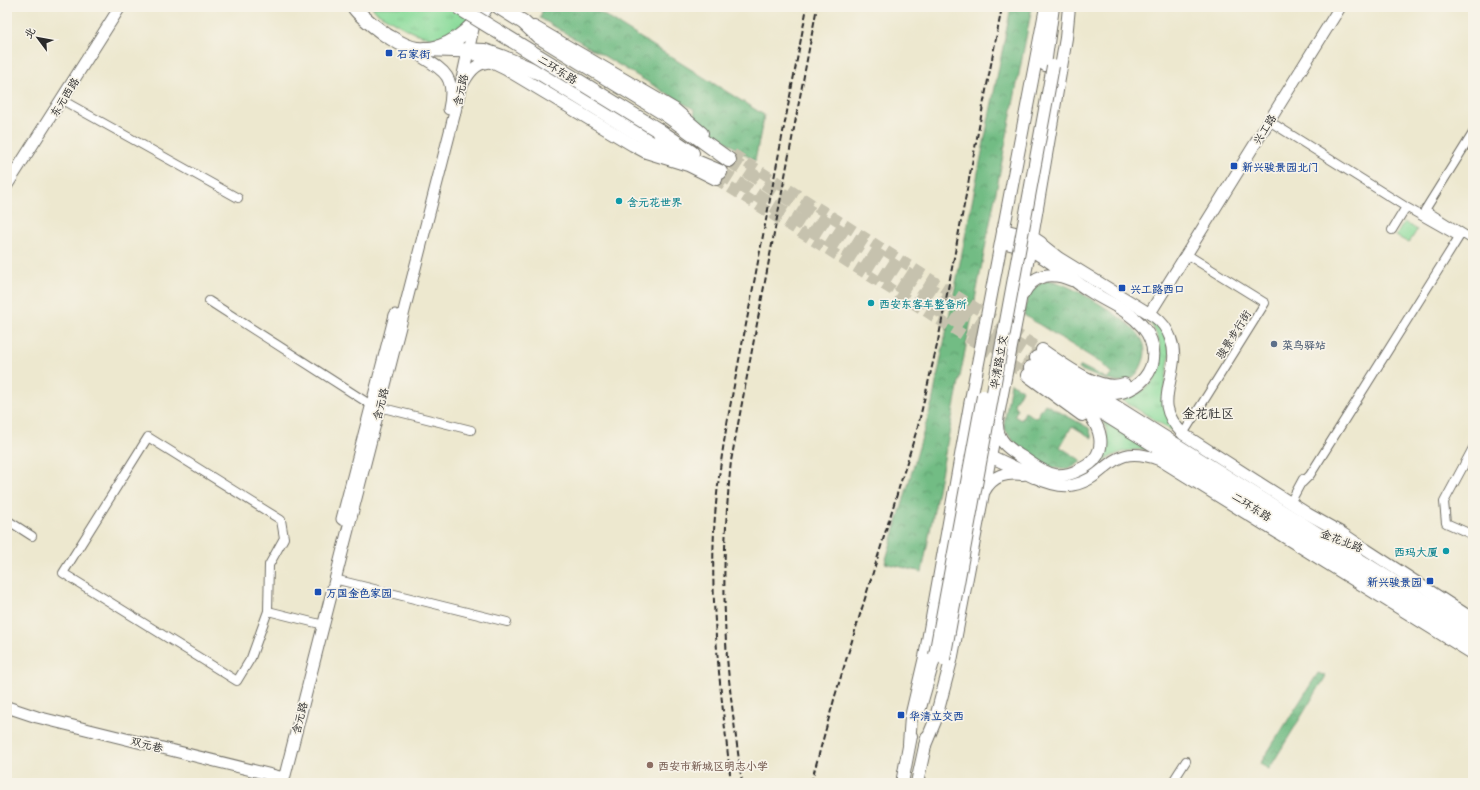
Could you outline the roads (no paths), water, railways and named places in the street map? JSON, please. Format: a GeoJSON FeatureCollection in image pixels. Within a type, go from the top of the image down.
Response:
{"type":"FeatureCollection","features":[{"type":"Feature","properties":{"kind":"highway"},"geometry":{"type":"LineString","coordinates":[[354,7],[372,25],[406,46],[417,50],[439,46],[456,39],[474,24],[486,7]]}},
{"type":"Feature","properties":{"kind":"highway","name":"二环东路"},"geometry":{"type":"LineString","coordinates":[[458,7],[660,126]]}},
{"type":"Feature","properties":{"kind":"highway","name":"二环东路"},"geometry":{"type":"LineString","coordinates":[[476,7],[660,126]]}},
{"type":"Feature","properties":{"kind":"highway"},"geometry":{"type":"LineString","coordinates":[[499,7],[523,22],[538,36],[667,115],[712,149]]}},
{"type":"Feature","properties":{"kind":"highway"},"geometry":{"type":"LineString","coordinates":[[424,49],[485,52],[521,64],[540,73],[660,147],[718,176]]}},
{"type":"Feature","properties":{"kind":"highway"},"geometry":{"type":"LineString","coordinates":[[660,126],[731,157]]}},
{"type":"Feature","properties":{"kind":"highway"},"geometry":{"type":"LineString","coordinates":[[660,126],[718,176]]}},
{"type":"Feature","properties":{"kind":"highway","name":"二环东路"},"geometry":{"type":"LineString","coordinates":[[1034,363],[1053,382],[1309,534],[1471,626]]}},
{"type":"Feature","properties":{"kind":"highway","name":"二环东路"},"geometry":{"type":"LineString","coordinates":[[1034,363],[1083,386],[1473,643]]}},
{"type":"Feature","properties":{"kind":"main road","name":"东元西路"},"geometry":{"type":"LineString","coordinates":[[7,185],[120,7]]}},
{"type":"Feature","properties":{"kind":"main road"},"geometry":{"type":"LineString","coordinates":[[902,783],[909,744],[911,717],[925,657],[962,450],[1046,7]]}},
{"type":"Feature","properties":{"kind":"main road"},"geometry":{"type":"LineString","coordinates":[[1049,66],[1053,7]]}},
{"type":"Feature","properties":{"kind":"main road"},"geometry":{"type":"LineString","coordinates":[[1049,66],[1065,7]]}},
{"type":"Feature","properties":{"kind":"main road"},"geometry":{"type":"LineString","coordinates":[[925,745],[935,721],[951,661],[1017,313],[1037,246],[1036,217],[1066,38],[1069,7]]}},
{"type":"Feature","properties":{"kind":"main road","name":"兴工路"},"geometry":{"type":"LineString","coordinates":[[1150,313],[1340,7]]}},
{"type":"Feature","properties":{"kind":"main road"},"geometry":{"type":"LineString","coordinates":[[523,22],[542,30],[674,109],[731,157]]}},
{"type":"Feature","properties":{"kind":"main road","name":"含元路"},"geometry":{"type":"LineString","coordinates":[[320,624],[334,579],[375,407],[460,92],[467,50],[474,24]]}},
{"type":"Feature","properties":{"kind":"main road","name":"含元路"},"geometry":{"type":"LineString","coordinates":[[280,780],[450,106],[452,89],[450,79],[444,72],[406,46]]}},
{"type":"Feature","properties":{"kind":"main road"},"geometry":{"type":"LineString","coordinates":[[467,50],[506,69],[646,152],[718,176]]}},
{"type":"Feature","properties":{"kind":"main road"},"geometry":{"type":"LineString","coordinates":[[460,92],[474,67],[483,62],[521,64]]}},
{"type":"Feature","properties":{"kind":"main road","name":"华清路立交"},"geometry":{"type":"LineString","coordinates":[[940,657],[1049,66]]}},
{"type":"Feature","properties":{"kind":"main road"},"geometry":{"type":"LineString","coordinates":[[1002,236],[1037,246],[1059,258],[1150,313],[1164,325],[1172,342],[1174,362],[1168,385],[1166,402],[1173,421],[1183,434],[1290,503],[1347,536],[1364,548]]}},
{"type":"Feature","properties":{"kind":"main road"},"geometry":{"type":"LineString","coordinates":[[1037,246],[1073,280],[1091,292],[1119,307],[1140,324],[1151,341],[1153,359],[1146,377],[1134,388],[1107,394],[1083,386]]}},
{"type":"Feature","properties":{"kind":"main road"},"geometry":{"type":"LineString","coordinates":[[988,312],[994,321],[1011,326],[1024,291],[1035,279],[1053,276],[1073,280]]}},
{"type":"Feature","properties":{"kind":"main road"},"geometry":{"type":"LineString","coordinates":[[1034,363],[1084,376],[1104,385],[1122,385],[1138,375],[1144,366],[1148,351],[1143,336],[1137,328],[1111,310],[1091,292]]}},
{"type":"Feature","properties":{"kind":"main road"},"geometry":{"type":"LineString","coordinates":[[978,365],[986,359],[1004,364],[1006,372]]}},
{"type":"Feature","properties":{"kind":"main road"},"geometry":{"type":"LineString","coordinates":[[1034,363],[1090,426],[1093,436],[1092,449],[1082,466],[1072,473]]}},
{"type":"Feature","properties":{"kind":"main road"},"geometry":{"type":"LineString","coordinates":[[997,419],[999,437],[1014,452],[1052,474],[1064,475],[1087,466],[1094,459],[1099,448],[1100,435],[1097,424],[1088,411],[1053,382]]}},
{"type":"Feature","properties":{"kind":"main road"},"geometry":{"type":"LineString","coordinates":[[962,450],[990,456],[1052,484],[1071,486],[1087,479],[1107,464],[1121,457],[1132,454],[1148,456],[1166,464],[1359,582],[1473,654]]}},
{"type":"Feature","properties":{"kind":"main road"},"geometry":{"type":"LineString","coordinates":[[981,500],[988,485],[999,476],[1012,473],[1034,477]]}},
{"type":"Feature","properties":{"kind":"main road","name":"金花北路"},"geometry":{"type":"LineString","coordinates":[[1309,534],[1326,533],[1364,548],[1438,596],[1471,626]]}},
{"type":"Feature","properties":{"kind":"main road"},"geometry":{"type":"LineString","coordinates":[[1309,534],[1359,582]]}},
{"type":"Feature","properties":{"kind":"main road"},"geometry":{"type":"LineString","coordinates":[[909,744],[928,686],[940,657]]}},
{"type":"Feature","properties":{"kind":"main road"},"geometry":{"type":"LineString","coordinates":[[917,783],[940,657]]}},
{"type":"Feature","properties":{"kind":"main road","name":"双元巷"},"geometry":{"type":"LineString","coordinates":[[8,710],[280,780]]}},
{"type":"Feature","properties":{"kind":"street"},"geometry":{"type":"LineString","coordinates":[[62,100],[238,198]]}},
{"type":"Feature","properties":{"kind":"street"},"geometry":{"type":"LineString","coordinates":[[1269,121],[1406,207],[1458,237],[1310,474],[1302,483]]}},
{"type":"Feature","properties":{"kind":"street"},"geometry":{"type":"LineString","coordinates":[[1473,134],[1425,210],[1473,240]]}},
{"type":"Feature","properties":{"kind":"street"},"geometry":{"type":"LineString","coordinates":[[1392,230],[1406,207]]}},
{"type":"Feature","properties":{"kind":"street","name":"骏景步行街"},"geometry":{"type":"LineString","coordinates":[[1183,434],[1265,304],[1186,254]]}},
{"type":"Feature","properties":{"kind":"street"},"geometry":{"type":"LineString","coordinates":[[209,301],[375,407],[471,430]]}},
{"type":"Feature","properties":{"kind":"street"},"geometry":{"type":"LineString","coordinates":[[148,437],[281,520],[284,538],[269,565],[268,611],[251,658],[237,681],[63,573],[148,437]]}},
{"type":"Feature","properties":{"kind":"street"},"geometry":{"type":"LineString","coordinates":[[1473,448],[1444,502],[1446,523],[1473,535]]}},
{"type":"Feature","properties":{"kind":"street"},"geometry":{"type":"LineString","coordinates":[[1290,503],[1319,451]]}},
{"type":"Feature","properties":{"kind":"street"},"geometry":{"type":"LineString","coordinates":[[7,520],[32,536]]}},
{"type":"Feature","properties":{"kind":"street"},"geometry":{"type":"LineString","coordinates":[[334,579],[507,622]]}},
{"type":"Feature","properties":{"kind":"street"},"geometry":{"type":"LineString","coordinates":[[268,611],[320,624]]}},
{"type":"Feature","properties":{"kind":"street"},"geometry":{"type":"LineString","coordinates":[[1172,783],[1186,761]]}},
{"type":"Feature","properties":{"kind":"tunnel"},"geometry":{"type":"LineString","coordinates":[[733,154],[1042,350]]}},
{"type":"Feature","properties":{"kind":"tunnel"},"geometry":{"type":"LineString","coordinates":[[729,160],[1037,358]]}},
{"type":"Feature","properties":{"kind":"tunnel"},"geometry":{"type":"LineString","coordinates":[[720,172],[1031,368]]}},
{"type":"Feature","properties":{"kind":"tunnel"},"geometry":{"type":"LineString","coordinates":[[716,179],[1027,375]]}},
{"type":"Feature","properties":{"kind":"railway"},"geometry":{"type":"LineString","coordinates":[[731,783],[715,626],[713,562],[716,503],[723,447],[733,392],[807,7]]}},
{"type":"Feature","properties":{"kind":"railway"},"geometry":{"type":"LineString","coordinates":[[742,783],[729,679],[725,616],[725,538],[731,461],[817,7]]}},
{"type":"Feature","properties":{"kind":"railway"},"geometry":{"type":"LineString","coordinates":[[811,783],[835,696],[918,426],[938,341],[1002,7]]}},
{"type":"Feature","properties":{"kind":"place","name":"石家街"},"geometry":{"type":"Point","coordinates":[389,53]}},
{"type":"Feature","properties":{"kind":"place","name":"新兴骏景园北门"},"geometry":{"type":"Point","coordinates":[1234,166]}},
{"type":"Feature","properties":{"kind":"place","name":"含元花世界"},"geometry":{"type":"Point","coordinates":[619,201]}},
{"type":"Feature","properties":{"kind":"place","name":"兴工路西口"},"geometry":{"type":"Point","coordinates":[1122,288]}},
{"type":"Feature","properties":{"kind":"place","name":"西安东客车整备所"},"geometry":{"type":"Point","coordinates":[871,303]}},
{"type":"Feature","properties":{"kind":"place","name":"菜鸟驿站"},"geometry":{"type":"Point","coordinates":[1274,344]}},
{"type":"Feature","properties":{"kind":"place","name":"西玛大厦"},"geometry":{"type":"Point","coordinates":[1446,551]}},
{"type":"Feature","properties":{"kind":"place","name":"新兴骏景园"},"geometry":{"type":"Point","coordinates":[1430,581]}},
{"type":"Feature","properties":{"kind":"place","name":"万国金色家园"},"geometry":{"type":"Point","coordinates":[318,592]}},
{"type":"Feature","properties":{"kind":"place","name":"华清立交西"},"geometry":{"type":"Point","coordinates":[901,715]}},
{"type":"Feature","properties":{"kind":"place","name":"西安市新城区明志小学"},"geometry":{"type":"Point","coordinates":[650,765]}},
{"type":"Feature","properties":{"kind":"district","name":"金花社区"},"geometry":{"type":"Point","coordinates":[1208,412]}}]}
